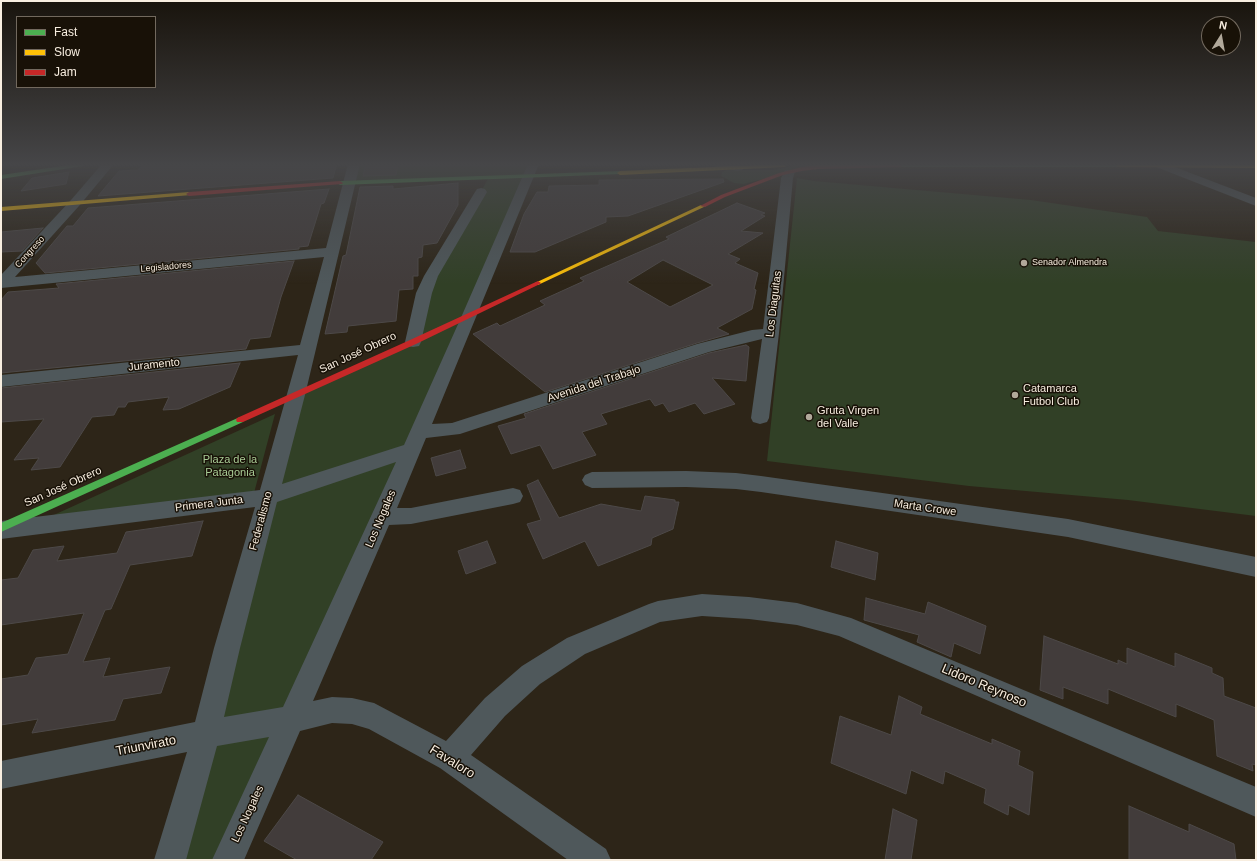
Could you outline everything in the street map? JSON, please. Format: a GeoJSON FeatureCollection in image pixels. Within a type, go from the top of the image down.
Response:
{"type":"FeatureCollection","features":[{"type":"Feature","properties":{"kind":"street"},"geometry":{"type":"LineString","coordinates":[[1,209],[60,204]]}},
{"type":"Feature","properties":{"kind":"street","name":"Congreso"},"geometry":{"type":"LineString","coordinates":[[1,283],[74,204]]}},
{"type":"Feature","properties":{"kind":"street","name":"Federalismo"},"geometry":{"type":"LineString","coordinates":[[170,860],[206,734],[226,648],[296,395],[306,349],[344,204]]}},
{"type":"Feature","properties":{"kind":"street"},"geometry":{"type":"LineString","coordinates":[[413,342],[424,292],[431,276],[474,204]]}},
{"type":"Feature","properties":{"kind":"street","name":"Los Nogales"},"geometry":{"type":"LineString","coordinates":[[228,860],[382,517],[414,441],[471,314],[516,204]]}},
{"type":"Feature","properties":{"kind":"street","name":"San José Obrero"},"geometry":{"type":"LineString","coordinates":[[1,529],[413,342],[706,204]]}},
{"type":"Feature","properties":{"kind":"street","name":"Los Diaguitas"},"geometry":{"type":"LineString","coordinates":[[760,418],[771,333],[784,204]]}},
{"type":"Feature","properties":{"kind":"street","name":"Legisladores"},"geometry":{"type":"LineString","coordinates":[[1,283],[332,252]]}},
{"type":"Feature","properties":{"kind":"street","name":"Avenida del Trabajo"},"geometry":{"type":"LineString","coordinates":[[414,441],[453,430],[703,348],[746,336],[771,333]]}},
{"type":"Feature","properties":{"kind":"street","name":"Juramento"},"geometry":{"type":"LineString","coordinates":[[1,381],[306,349]]}},
{"type":"Feature","properties":{"kind":"street","name":"Primera Junta"},"geometry":{"type":"LineString","coordinates":[[1,529],[267,497],[414,441]]}},
{"type":"Feature","properties":{"kind":"street","name":"Marta Crowe"},"geometry":{"type":"LineString","coordinates":[[592,480],[686,479],[736,481],[761,484],[1068,528],[1256,567]]}},
{"type":"Feature","properties":{"kind":"street"},"geometry":{"type":"LineString","coordinates":[[382,517],[411,516],[513,496]]}},
{"type":"Feature","properties":{"kind":"street","name":"Lidoro Reynoso"},"geometry":{"type":"LineString","coordinates":[[450,758],[495,707],[531,675],[576,646],[658,612],[702,605],[748,608],[797,614],[842,626],[1256,802]]}},
{"type":"Feature","properties":{"kind":"street","name":"Favaloro"},"geometry":{"type":"LineString","coordinates":[[292,719],[332,710],[352,711],[374,717],[450,758],[595,860]]}},
{"type":"Feature","properties":{"kind":"street","name":"Triunvirato"},"geometry":{"type":"LineString","coordinates":[[1,775],[206,734],[292,719]]}},
{"type":"Feature","properties":{"kind":"green space"},"geometry":{"type":"Polygon","coordinates":[[[474,204],[515,204],[228,860],[170,860],[296,395],[413,342],[424,293],[474,204]]]}},
{"type":"Feature","properties":{"kind":"green space","name":"Catamarca Futbol Club"},"geometry":{"type":"Polygon","coordinates":[[[794,204],[1060,204],[1147,217],[1158,231],[1256,242],[1256,516],[1128,500],[969,486],[767,461],[794,204]]]}},
{"type":"Feature","properties":{"kind":"green space","name":"Plaza de la Patagonia"},"geometry":{"type":"Polygon","coordinates":[[[275,414],[254,493],[45,519],[275,414]]]}},
{"type":"Feature","properties":{"kind":"building"},"geometry":{"type":"Polygon","coordinates":[[[136,204],[321,204],[308,246],[299,247],[299,249],[45,273],[36,263],[67,226],[73,226],[88,208],[136,204]]]}},
{"type":"Feature","properties":{"kind":"building"},"geometry":{"type":"Polygon","coordinates":[[[356,204],[458,204],[437,243],[423,245],[422,257],[418,258],[418,276],[413,276],[413,289],[399,290],[396,321],[348,326],[347,332],[325,334],[343,256],[346,255],[356,204]]]}},
{"type":"Feature","properties":{"kind":"building"},"geometry":{"type":"Polygon","coordinates":[[[530,204],[661,204],[628,216],[606,217],[606,222],[535,252],[510,252],[524,214],[530,204]]]}},
{"type":"Feature","properties":{"kind":"building"},"geometry":{"type":"Polygon","coordinates":[[[735,204],[740,204],[765,213],[761,215],[765,216],[741,231],[763,233],[728,254],[740,259],[735,263],[758,273],[754,289],[756,290],[752,309],[717,328],[729,334],[545,392],[473,334],[497,323],[500,326],[545,305],[540,301],[584,281],[580,278],[669,239],[666,237],[735,204]],[[663,260],[627,282],[670,307],[713,285],[663,260]]]}},
{"type":"Feature","properties":{"kind":"building"},"geometry":{"type":"Polygon","coordinates":[[[43,228],[22,251],[1,252],[1,232],[43,228]]]}},
{"type":"Feature","properties":{"kind":"building"},"geometry":{"type":"Polygon","coordinates":[[[294,261],[281,297],[270,337],[250,339],[246,349],[1,373],[1,300],[8,292],[59,288],[56,284],[294,261]]]}},
{"type":"Feature","properties":{"kind":"building"},"geometry":{"type":"Polygon","coordinates":[[[746,345],[749,347],[746,381],[712,378],[735,404],[704,414],[695,403],[669,412],[663,403],[655,406],[650,399],[601,414],[607,424],[582,432],[596,455],[553,469],[540,445],[511,454],[498,426],[526,418],[524,414],[709,353],[746,345]]]}},
{"type":"Feature","properties":{"kind":"building"},"geometry":{"type":"Polygon","coordinates":[[[240,363],[230,387],[179,409],[163,410],[169,397],[128,402],[125,407],[118,407],[114,415],[92,417],[60,467],[31,470],[39,458],[14,460],[44,419],[1,422],[1,388],[240,363]]]}},
{"type":"Feature","properties":{"kind":"building"},"geometry":{"type":"Polygon","coordinates":[[[460,450],[466,468],[436,476],[431,458],[460,450]]]}},
{"type":"Feature","properties":{"kind":"building"},"geometry":{"type":"Polygon","coordinates":[[[538,480],[559,518],[601,504],[641,511],[645,496],[675,500],[675,502],[679,502],[673,529],[652,538],[651,545],[598,566],[585,541],[543,559],[527,524],[541,520],[527,485],[538,480]]]}},
{"type":"Feature","properties":{"kind":"building"},"geometry":{"type":"Polygon","coordinates":[[[203,521],[192,556],[130,565],[111,609],[105,610],[83,662],[110,658],[103,677],[170,667],[161,693],[123,699],[115,720],[32,733],[38,719],[1,725],[1,679],[28,675],[36,658],[68,654],[84,613],[1,625],[1,580],[18,578],[33,550],[64,546],[57,561],[117,553],[126,532],[203,521]]]}},
{"type":"Feature","properties":{"kind":"building"},"geometry":{"type":"Polygon","coordinates":[[[487,541],[496,563],[466,574],[458,551],[487,541]]]}},
{"type":"Feature","properties":{"kind":"building"},"geometry":{"type":"Polygon","coordinates":[[[836,541],[878,553],[875,580],[831,567],[836,541]]]}},
{"type":"Feature","properties":{"kind":"building"},"geometry":{"type":"Polygon","coordinates":[[[866,598],[925,614],[928,602],[986,626],[980,654],[954,643],[951,657],[917,642],[919,635],[864,620],[866,598]]]}},
{"type":"Feature","properties":{"kind":"building"},"geometry":{"type":"Polygon","coordinates":[[[1044,636],[1118,664],[1118,660],[1127,664],[1127,648],[1175,667],[1175,653],[1212,668],[1212,673],[1223,678],[1224,696],[1256,708],[1256,765],[1252,764],[1253,771],[1217,756],[1214,720],[1176,704],[1176,717],[1108,689],[1108,704],[1063,687],[1063,699],[1040,690],[1044,636]]]}},
{"type":"Feature","properties":{"kind":"building"},"geometry":{"type":"Polygon","coordinates":[[[899,696],[922,707],[920,714],[992,744],[992,739],[1020,751],[1018,765],[1033,772],[1029,815],[1009,805],[1008,815],[984,803],[986,789],[945,771],[943,784],[911,770],[906,794],[831,763],[840,716],[891,735],[899,696]]]}},
{"type":"Feature","properties":{"kind":"building"},"geometry":{"type":"Polygon","coordinates":[[[298,795],[383,842],[371,860],[297,860],[264,841],[298,795]]]}},
{"type":"Feature","properties":{"kind":"building"},"geometry":{"type":"Polygon","coordinates":[[[1129,806],[1189,832],[1189,824],[1234,844],[1236,860],[1129,860],[1129,806]]]}},
{"type":"Feature","properties":{"kind":"building"},"geometry":{"type":"Polygon","coordinates":[[[893,809],[917,820],[911,860],[885,860],[893,809]]]}},
{"type":"Feature","properties":{"kind":"traffic: fast"},"geometry":{"type":"LineString","coordinates":[[1,528],[240,420]]}},
{"type":"Feature","properties":{"kind":"traffic: slow"},"geometry":{"type":"LineString","coordinates":[[1,209],[61,204]]}},
{"type":"Feature","properties":{"kind":"traffic: slow"},"geometry":{"type":"LineString","coordinates":[[538,283],[703,206]]}},
{"type":"Feature","properties":{"kind":"traffic: jam"},"geometry":{"type":"LineString","coordinates":[[703,206],[707,204]]}},
{"type":"Feature","properties":{"kind":"traffic: jam"},"geometry":{"type":"LineString","coordinates":[[240,420],[413,342],[538,283]]}},
{"type":"Feature","properties":{"kind":"place","name":"Senador Almendra"},"geometry":{"type":"Point","coordinates":[1024,263]}},
{"type":"Feature","properties":{"kind":"place","name":"Catamarca Futbol Club"},"geometry":{"type":"Point","coordinates":[1015,395]}},
{"type":"Feature","properties":{"kind":"place","name":"Gruta Virgen del Valle"},"geometry":{"type":"Point","coordinates":[809,417]}}]}
